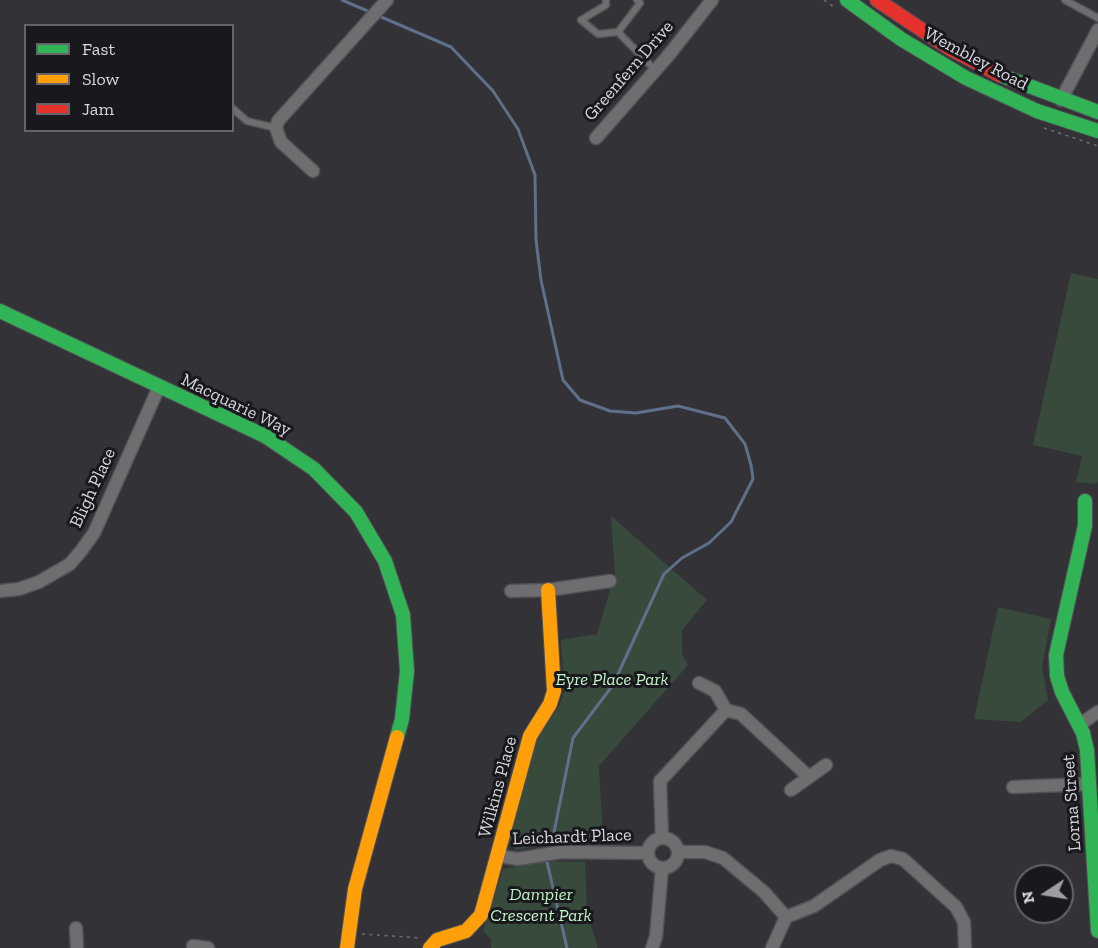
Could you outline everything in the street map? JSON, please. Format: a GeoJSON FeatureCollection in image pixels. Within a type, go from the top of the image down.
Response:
{"type":"FeatureCollection","features":[{"type":"Feature","properties":{"kind":"street"},"geometry":{"type":"LineString","coordinates":[[313,171],[281,142],[276,128],[278,121],[387,0]]}},
{"type":"Feature","properties":{"kind":"street","name":"Greenfern Drive"},"geometry":{"type":"LineString","coordinates":[[596,138],[712,0]]}},
{"type":"Feature","properties":{"kind":"street","name":"Wembley Road"},"geometry":{"type":"LineString","coordinates":[[847,0],[901,39],[966,78],[1037,111],[1098,131]]}},
{"type":"Feature","properties":{"kind":"street","name":"Wembley Road"},"geometry":{"type":"LineString","coordinates":[[877,0],[949,48],[999,74],[1061,100],[1098,112]]}},
{"type":"Feature","properties":{"kind":"street"},"geometry":{"type":"LineString","coordinates":[[1061,100],[1098,30]]}},
{"type":"Feature","properties":{"kind":"street","name":"Macquarie Way"},"geometry":{"type":"LineString","coordinates":[[0,311],[265,436],[314,469],[343,497],[366,527],[385,561],[396,588],[406,643],[406,693],[402,719],[355,889],[347,948]]}},
{"type":"Feature","properties":{"kind":"street","name":"Bligh Place"},"geometry":{"type":"LineString","coordinates":[[0,591],[19,589],[39,582],[70,564],[81,551],[93,533],[159,387]]}},
{"type":"Feature","properties":{"kind":"street","name":"Lorna Street"},"geometry":{"type":"LineString","coordinates":[[1085,501],[1085,526],[1056,655],[1057,676],[1062,692],[1079,725],[1087,750],[1098,931]]}},
{"type":"Feature","properties":{"kind":"street"},"geometry":{"type":"LineString","coordinates":[[512,591],[548,590],[610,581]]}},
{"type":"Feature","properties":{"kind":"street","name":"Wilkins Place"},"geometry":{"type":"LineString","coordinates":[[430,947],[437,940],[466,931],[481,915],[530,736],[550,704],[554,691],[548,590]]}},
{"type":"Feature","properties":{"kind":"street"},"geometry":{"type":"LineString","coordinates":[[699,683],[716,691],[726,710]]}},
{"type":"Feature","properties":{"kind":"street"},"geometry":{"type":"LineString","coordinates":[[726,710],[741,714],[809,777]]}},
{"type":"Feature","properties":{"kind":"street"},"geometry":{"type":"LineString","coordinates":[[662,838],[660,781],[726,710]]}},
{"type":"Feature","properties":{"kind":"street"},"geometry":{"type":"LineString","coordinates":[[1079,725],[1098,712]]}},
{"type":"Feature","properties":{"kind":"street"},"geometry":{"type":"LineString","coordinates":[[791,790],[826,765]]}},
{"type":"Feature","properties":{"kind":"street"},"geometry":{"type":"LineString","coordinates":[[1013,787],[1089,784]]}},
{"type":"Feature","properties":{"kind":"street"},"geometry":{"type":"LineString","coordinates":[[662,838],[675,844],[678,852],[672,865],[662,868],[651,861],[648,853],[651,844],[662,838]]}},
{"type":"Feature","properties":{"kind":"street","name":"Leichardt Place"},"geometry":{"type":"LineString","coordinates":[[498,856],[518,859],[561,852],[648,853]]}},
{"type":"Feature","properties":{"kind":"street"},"geometry":{"type":"LineString","coordinates":[[678,852],[705,852],[723,858],[764,892],[786,917]]}},
{"type":"Feature","properties":{"kind":"street"},"geometry":{"type":"LineString","coordinates":[[772,948],[786,917],[814,906],[880,860],[891,856],[903,859],[956,906],[964,922],[965,948]]}},
{"type":"Feature","properties":{"kind":"street"},"geometry":{"type":"LineString","coordinates":[[652,948],[656,937],[662,868]]}},
{"type":"Feature","properties":{"kind":"street"},"geometry":{"type":"LineString","coordinates":[[76,928],[76,948]]}},
{"type":"Feature","properties":{"kind":"street"},"geometry":{"type":"LineString","coordinates":[[193,946],[208,948]]}},
{"type":"Feature","properties":{"kind":"lane"},"geometry":{"type":"LineString","coordinates":[[606,0],[606,5],[581,20],[598,34],[618,32],[640,3],[637,0]]}},
{"type":"Feature","properties":{"kind":"lane"},"geometry":{"type":"LineString","coordinates":[[1065,0],[1098,18]]}},
{"type":"Feature","properties":{"kind":"lane"},"geometry":{"type":"LineString","coordinates":[[618,32],[655,70]]}},
{"type":"Feature","properties":{"kind":"lane"},"geometry":{"type":"LineString","coordinates":[[234,110],[247,121],[276,128]]}},
{"type":"Feature","properties":{"kind":"path"},"geometry":{"type":"LineString","coordinates":[[348,933],[418,937],[430,947]]}},
{"type":"Feature","properties":{"kind":"green space"},"geometry":{"type":"Polygon","coordinates":[[[1071,273],[1098,279],[1098,482],[1095,484],[1076,482],[1082,456],[1033,445],[1071,273]]]}},
{"type":"Feature","properties":{"kind":"green space","name":"Eyre Place Park"},"geometry":{"type":"Polygon","coordinates":[[[611,516],[707,600],[682,630],[682,654],[688,665],[599,766],[603,841],[548,844],[516,850],[508,843],[536,738],[559,706],[564,693],[561,640],[597,634],[615,573],[611,516]]]}},
{"type":"Feature","properties":{"kind":"green space"},"geometry":{"type":"Polygon","coordinates":[[[998,607],[1051,619],[1042,667],[1048,700],[1021,722],[974,719],[998,607]]]}},
{"type":"Feature","properties":{"kind":"green space","name":"Dampier Crescent Park"},"geometry":{"type":"Polygon","coordinates":[[[542,861],[585,862],[587,913],[598,948],[491,948],[491,940],[483,931],[503,869],[542,861]]]}},
{"type":"Feature","properties":{"kind":"waterway"},"geometry":{"type":"LineString","coordinates":[[342,0],[370,12]]}},
{"type":"Feature","properties":{"kind":"waterway"},"geometry":{"type":"LineString","coordinates":[[379,16],[451,47],[493,91],[518,129],[535,175],[536,240],[541,280],[563,380],[580,400],[610,411],[636,413],[678,406],[725,418],[745,444],[751,465],[753,479],[731,522],[709,543],[682,558],[664,574],[613,685],[573,738],[552,842]]}},
{"type":"Feature","properties":{"kind":"waterway"},"geometry":{"type":"LineString","coordinates":[[547,862],[567,948]]}},
{"type":"Feature","properties":{"kind":"traffic: fast"},"geometry":{"type":"LineString","coordinates":[[847,0],[901,39],[966,78],[1037,111],[1098,131]]}},
{"type":"Feature","properties":{"kind":"traffic: fast"},"geometry":{"type":"LineString","coordinates":[[1000,75],[1098,112]]}},
{"type":"Feature","properties":{"kind":"traffic: fast"},"geometry":{"type":"LineString","coordinates":[[0,311],[265,436],[314,469],[356,512],[385,561],[403,615],[407,671],[402,719],[397,737]]}},
{"type":"Feature","properties":{"kind":"traffic: fast"},"geometry":{"type":"LineString","coordinates":[[1085,501],[1085,526],[1056,655],[1057,676],[1062,692],[1083,733],[1087,750],[1098,931]]}},
{"type":"Feature","properties":{"kind":"traffic: slow"},"geometry":{"type":"LineString","coordinates":[[430,948],[437,940],[466,931],[481,915],[530,736],[550,704],[554,691],[548,590]]}},
{"type":"Feature","properties":{"kind":"traffic: slow"},"geometry":{"type":"LineString","coordinates":[[347,948],[355,889],[397,737]]}},
{"type":"Feature","properties":{"kind":"traffic: jam"},"geometry":{"type":"LineString","coordinates":[[877,0],[949,48],[1000,75]]}}]}
